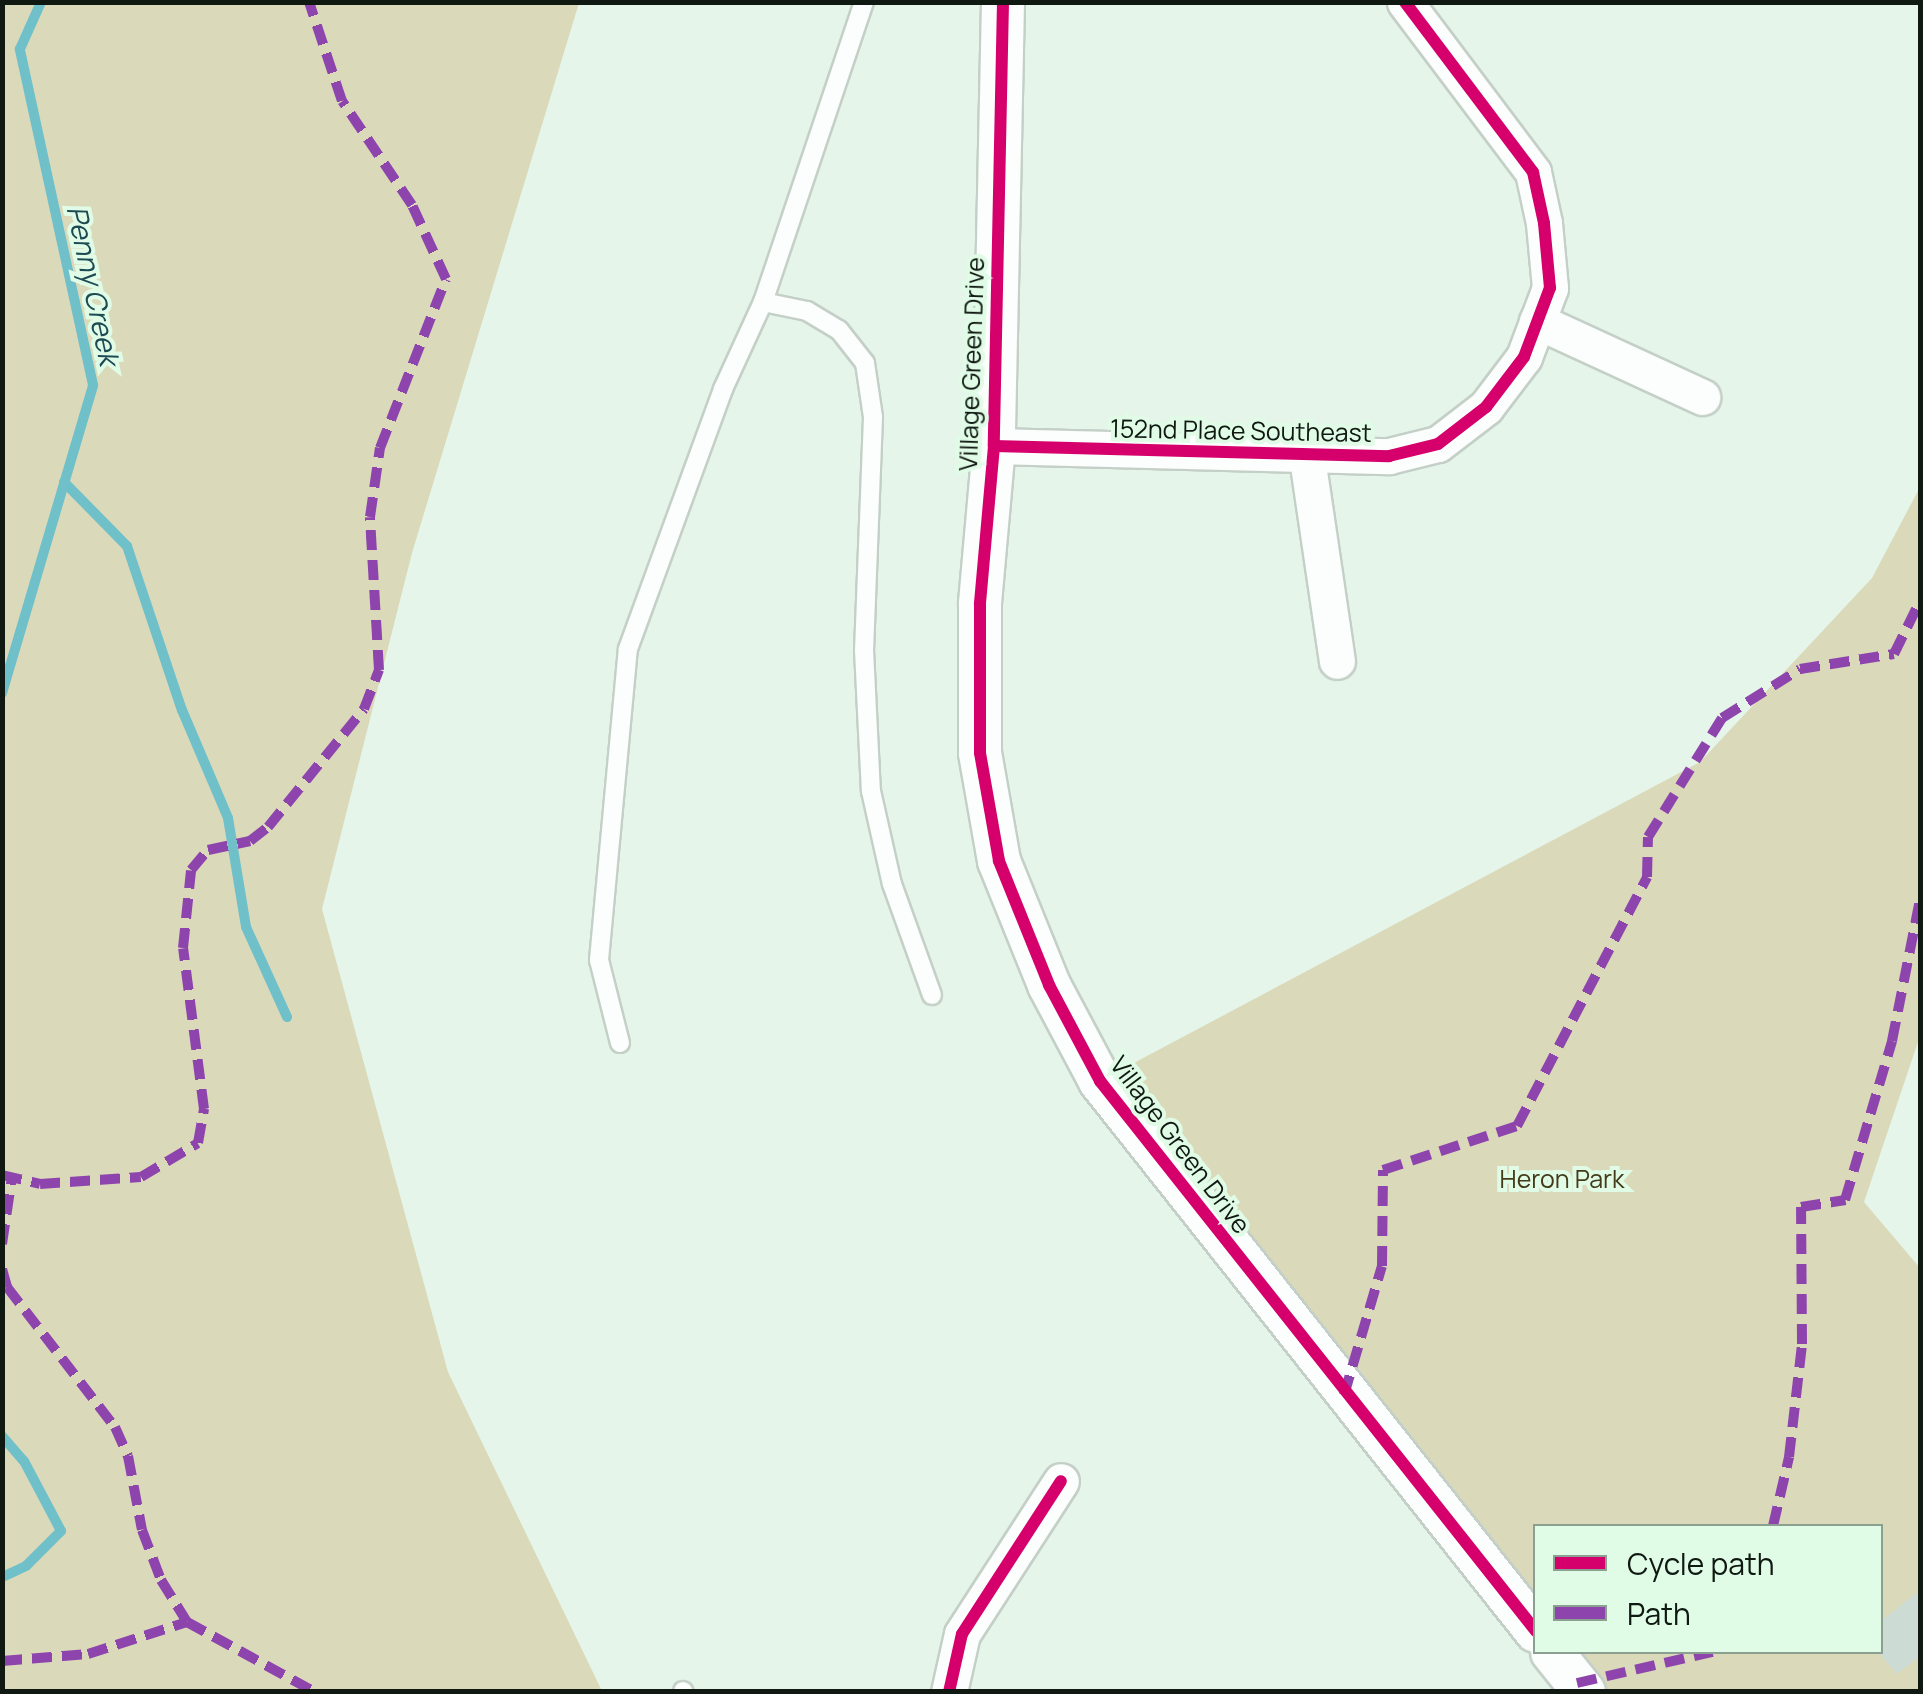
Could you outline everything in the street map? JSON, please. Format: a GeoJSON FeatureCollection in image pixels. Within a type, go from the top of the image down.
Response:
{"type":"FeatureCollection","features":[{"type":"Feature","properties":{"kind":"street","name":"Village Green Drive"},"geometry":{"type":"LineString","coordinates":[[1003,2],[994,446],[980,604],[980,753],[998,861],[1049,985],[1100,1081],[1533,1627]]}},
{"type":"Feature","properties":{"kind":"street","name":"152nd Place Southeast"},"geometry":{"type":"LineString","coordinates":[[994,446],[1308,458],[1388,456],[1438,444],[1486,407],[1524,357],[1550,288],[1534,172],[1405,2]]}},
{"type":"Feature","properties":{"kind":"street"},"geometry":{"type":"LineString","coordinates":[[1537,322],[1702,397]]}},
{"type":"Feature","properties":{"kind":"street"},"geometry":{"type":"LineString","coordinates":[[1308,458],[1336,661]]}},
{"type":"Feature","properties":{"kind":"street"},"geometry":{"type":"LineString","coordinates":[[949,1692],[962,1634],[1061,1481]]}},
{"type":"Feature","properties":{"kind":"street"},"geometry":{"type":"LineString","coordinates":[[1554,1654],[1584,1692]]}},
{"type":"Feature","properties":{"kind":"lane"},"geometry":{"type":"LineString","coordinates":[[620,1043],[599,960],[628,649],[723,388],[763,302],[864,2]]}},
{"type":"Feature","properties":{"kind":"lane"},"geometry":{"type":"LineString","coordinates":[[763,302],[807,311],[839,330],[865,363],[873,417],[864,650],[871,791],[892,884],[932,994]]}},
{"type":"Feature","properties":{"kind":"green space"},"geometry":{"type":"Polygon","coordinates":[[[3,2],[579,3],[412,553],[322,909],[448,1372],[602,1691],[3,1691],[3,2]]]}},
{"type":"Feature","properties":{"kind":"green space","name":"Heron Park"},"geometry":{"type":"Polygon","coordinates":[[[1920,487],[1920,1036],[1864,1202],[1920,1268],[1920,1691],[1584,1691],[1554,1654],[1883,1654],[1883,1524],[1533,1524],[1533,1628],[1100,1081],[1700,762],[1872,578],[1920,487]]]}},
{"type":"Feature","properties":{"kind":"building"},"geometry":{"type":"Polygon","coordinates":[[[1920,1590],[1920,1656],[1897,1674],[1880,1654],[1883,1654],[1883,1620],[1920,1590]]]}},
{"type":"Feature","properties":{"kind":"waterway","name":"Penny Creek"},"geometry":{"type":"LineString","coordinates":[[2,693],[93,385],[20,49],[41,2]]}},
{"type":"Feature","properties":{"kind":"waterway"},"geometry":{"type":"LineString","coordinates":[[64,482],[127,546],[182,710],[228,818],[246,927],[287,1017]]}},
{"type":"Feature","properties":{"kind":"waterway","name":"Penny Creek"},"geometry":{"type":"LineString","coordinates":[[2,1436],[24,1461],[61,1531],[26,1566],[2,1577]]}},
{"type":"Feature","properties":{"kind":"marked path"},"geometry":{"type":"LineString","coordinates":[[2,1175],[40,1184],[141,1177],[198,1143],[204,1109],[183,948],[191,870],[208,850],[250,841],[268,827],[364,709],[379,670],[370,517],[380,448],[446,279],[412,205],[342,101],[309,2]]}},
{"type":"Feature","properties":{"kind":"marked path"},"geometry":{"type":"LineString","coordinates":[[1344,1395],[1382,1266],[1383,1170],[1517,1126],[1647,877],[1648,837],[1722,718],[1800,669],[1894,654],[1920,601]]}},
{"type":"Feature","properties":{"kind":"marked path"},"geometry":{"type":"LineString","coordinates":[[1773,1524],[1789,1457],[1802,1344],[1801,1207],[1845,1200],[1892,1041],[1920,900]]}},
{"type":"Feature","properties":{"kind":"marked path"},"geometry":{"type":"LineString","coordinates":[[2,1244],[12,1177]]}},
{"type":"Feature","properties":{"kind":"marked path"},"geometry":{"type":"LineString","coordinates":[[2,1269],[7,1287],[115,1427],[128,1456],[142,1530],[161,1580],[187,1622],[315,1692]]}},
{"type":"Feature","properties":{"kind":"marked path"},"geometry":{"type":"LineString","coordinates":[[2,1661],[88,1654],[187,1622]]}},
{"type":"Feature","properties":{"kind":"marked path"},"geometry":{"type":"LineString","coordinates":[[1577,1683],[1703,1654]]}},
{"type":"Feature","properties":{"kind":"cycle path"},"geometry":{"type":"LineString","coordinates":[[1003,2],[994,446],[980,604],[980,753],[999,861],[1049,985],[1100,1081],[1533,1627]]}},
{"type":"Feature","properties":{"kind":"cycle path"},"geometry":{"type":"LineString","coordinates":[[994,446],[1389,456],[1438,444],[1486,407],[1524,357],[1550,288],[1544,223],[1533,172],[1405,2]]}},
{"type":"Feature","properties":{"kind":"cycle path"},"geometry":{"type":"LineString","coordinates":[[949,1692],[962,1634],[1061,1481]]}}]}
